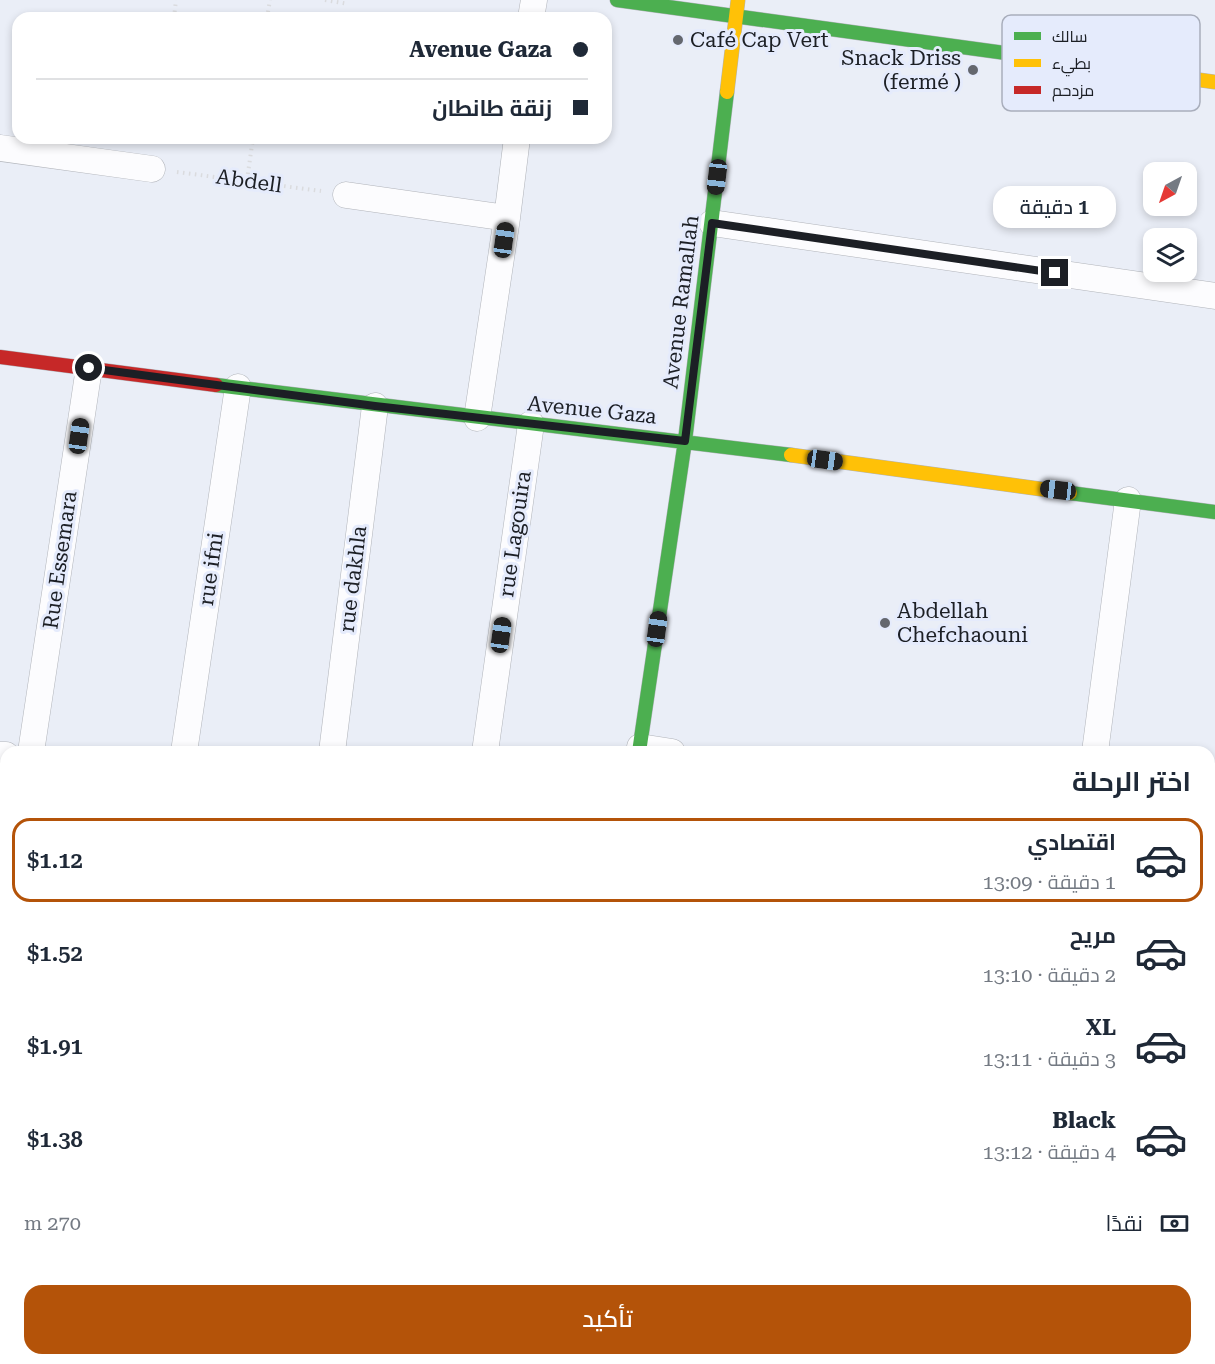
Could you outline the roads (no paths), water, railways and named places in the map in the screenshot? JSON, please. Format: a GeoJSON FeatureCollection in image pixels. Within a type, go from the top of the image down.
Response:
{"type":"FeatureCollection","features":[{"type":"Feature","properties":{"kind":"street"},"geometry":{"type":"LineString","coordinates":[[617,0],[1002,52]]}},
{"type":"Feature","properties":{"kind":"street","name":"Avenue Ramallah"},"geometry":{"type":"LineString","coordinates":[[640,746],[685,441],[738,0]]}},
{"type":"Feature","properties":{"kind":"street"},"geometry":{"type":"LineString","coordinates":[[1200,80],[1215,82]]}},
{"type":"Feature","properties":{"kind":"street"},"geometry":{"type":"LineString","coordinates":[[477,418],[516,144]]}},
{"type":"Feature","properties":{"kind":"street"},"geometry":{"type":"LineString","coordinates":[[0,148],[152,169]]}},
{"type":"Feature","properties":{"kind":"street"},"geometry":{"type":"LineString","coordinates":[[346,195],[507,218]]}},
{"type":"Feature","properties":{"kind":"street"},"geometry":{"type":"LineString","coordinates":[[712,223],[1215,296]]}},
{"type":"Feature","properties":{"kind":"street","name":"Avenue Gaza"},"geometry":{"type":"LineString","coordinates":[[0,357],[375,406],[685,441],[1215,512]]}},
{"type":"Feature","properties":{"kind":"street","name":"Rue Essemara"},"geometry":{"type":"LineString","coordinates":[[33,746],[89,368]]}},
{"type":"Feature","properties":{"kind":"street","name":"rue ifni"},"geometry":{"type":"LineString","coordinates":[[185,746],[238,387]]}},
{"type":"Feature","properties":{"kind":"street","name":"rue dakhla"},"geometry":{"type":"LineString","coordinates":[[333,746],[375,406]]}},
{"type":"Feature","properties":{"kind":"street","name":"rue Lagouira"},"geometry":{"type":"LineString","coordinates":[[486,746],[531,424]]}},
{"type":"Feature","properties":{"kind":"street"},"geometry":{"type":"LineString","coordinates":[[1096,746],[1128,500]]}},
{"type":"Feature","properties":{"kind":"place","name":"Café Cap Vert"},"geometry":{"type":"Point","coordinates":[678,40]}},
{"type":"Feature","properties":{"kind":"place","name":"Snack Driss (fermé )"},"geometry":{"type":"Point","coordinates":[973,70]}},
{"type":"Feature","properties":{"kind":"place","name":"Abdellah Chefchaouni"},"geometry":{"type":"Point","coordinates":[885,623]}}]}
